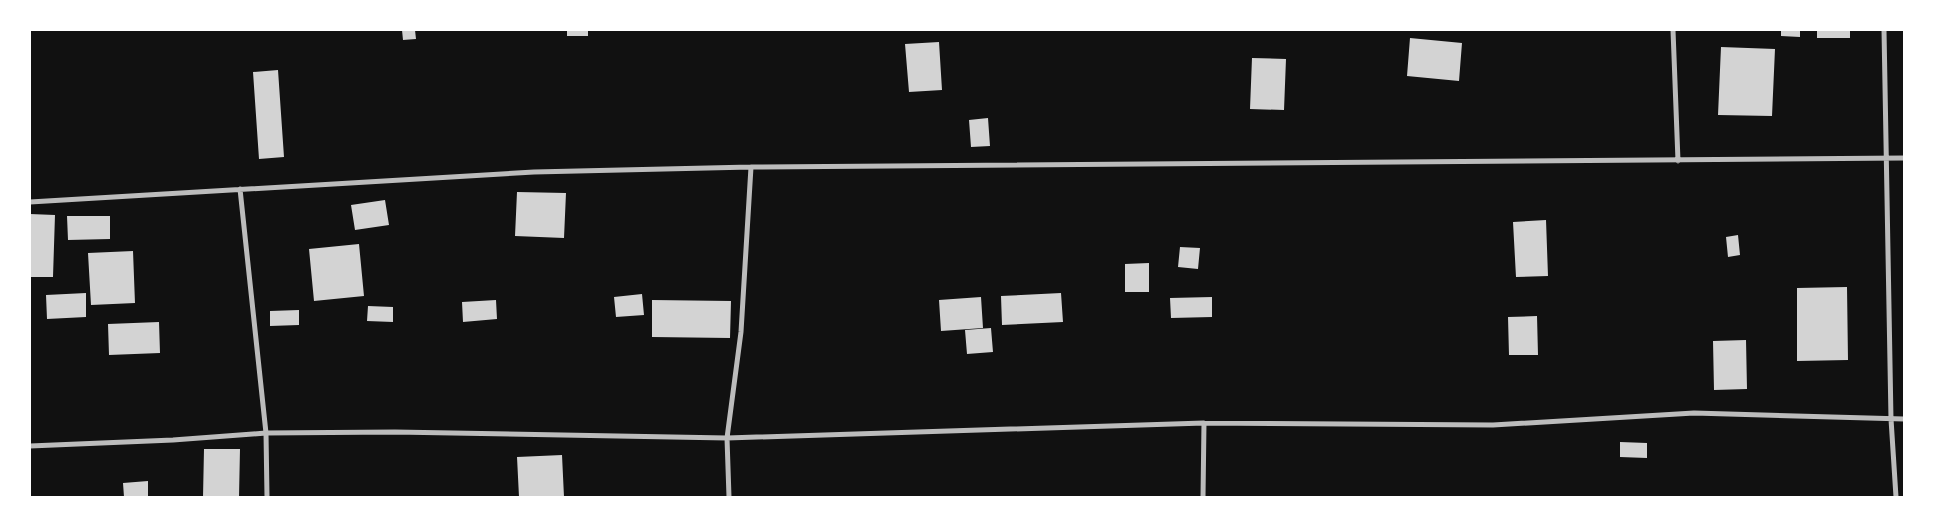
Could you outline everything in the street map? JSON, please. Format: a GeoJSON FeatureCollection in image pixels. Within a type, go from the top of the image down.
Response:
{"type":"FeatureCollection","features":[{"type":"Feature","properties":{"kind":"street"},"geometry":{"type":"LineString","coordinates":[[1673,30],[1678,161]]}},
{"type":"Feature","properties":{"kind":"street"},"geometry":{"type":"LineString","coordinates":[[1884,30],[1891,419],[1896,497]]}},
{"type":"Feature","properties":{"kind":"street"},"geometry":{"type":"LineString","coordinates":[[30,202],[534,172],[751,167],[1904,158]]}},
{"type":"Feature","properties":{"kind":"street"},"geometry":{"type":"LineString","coordinates":[[729,497],[727,438],[741,332],[751,167]]}},
{"type":"Feature","properties":{"kind":"street"},"geometry":{"type":"LineString","coordinates":[[240,189],[266,433],[267,497]]}},
{"type":"Feature","properties":{"kind":"street"},"geometry":{"type":"LineString","coordinates":[[30,446],[173,440],[266,433],[395,432],[727,438],[1204,423],[1493,425],[1694,413],[1904,419]]}},
{"type":"Feature","properties":{"kind":"street"},"geometry":{"type":"LineString","coordinates":[[1203,497],[1204,423]]}},
{"type":"Feature","properties":{"kind":"building"},"geometry":{"type":"Polygon","coordinates":[[[402,30],[415,30],[416,39],[403,40],[402,30]]]}},
{"type":"Feature","properties":{"kind":"building"},"geometry":{"type":"Polygon","coordinates":[[[567,30],[588,30],[588,36],[567,36],[567,30]]]}},
{"type":"Feature","properties":{"kind":"building"},"geometry":{"type":"Polygon","coordinates":[[[1781,30],[1800,30],[1800,37],[1781,36],[1781,30]]]}},
{"type":"Feature","properties":{"kind":"building"},"geometry":{"type":"Polygon","coordinates":[[[1817,30],[1850,30],[1850,38],[1817,38],[1817,30]]]}},
{"type":"Feature","properties":{"kind":"building"},"geometry":{"type":"Polygon","coordinates":[[[1410,38],[1462,43],[1459,81],[1407,76],[1410,38]]]}},
{"type":"Feature","properties":{"kind":"building"},"geometry":{"type":"Polygon","coordinates":[[[939,42],[942,90],[909,92],[905,44],[939,42]]]}},
{"type":"Feature","properties":{"kind":"building"},"geometry":{"type":"Polygon","coordinates":[[[1721,47],[1775,49],[1772,116],[1718,115],[1721,47]]]}},
{"type":"Feature","properties":{"kind":"building"},"geometry":{"type":"Polygon","coordinates":[[[1252,58],[1286,59],[1284,110],[1250,109],[1252,58]]]}},
{"type":"Feature","properties":{"kind":"building"},"geometry":{"type":"Polygon","coordinates":[[[278,70],[284,157],[259,159],[253,72],[278,70]]]}},
{"type":"Feature","properties":{"kind":"building"},"geometry":{"type":"Polygon","coordinates":[[[988,118],[990,146],[971,147],[969,120],[988,118]]]}},
{"type":"Feature","properties":{"kind":"building"},"geometry":{"type":"Polygon","coordinates":[[[517,192],[566,193],[564,238],[515,236],[517,192]]]}},
{"type":"Feature","properties":{"kind":"building"},"geometry":{"type":"Polygon","coordinates":[[[385,200],[389,225],[355,230],[351,205],[385,200]]]}},
{"type":"Feature","properties":{"kind":"building"},"geometry":{"type":"Polygon","coordinates":[[[30,214],[55,215],[53,277],[30,277],[30,214]]]}},
{"type":"Feature","properties":{"kind":"building"},"geometry":{"type":"Polygon","coordinates":[[[67,216],[110,216],[110,239],[68,240],[67,216]]]}},
{"type":"Feature","properties":{"kind":"building"},"geometry":{"type":"Polygon","coordinates":[[[1546,220],[1548,276],[1516,277],[1513,222],[1546,220]]]}},
{"type":"Feature","properties":{"kind":"building"},"geometry":{"type":"Polygon","coordinates":[[[1738,235],[1740,255],[1728,257],[1726,237],[1738,235]]]}},
{"type":"Feature","properties":{"kind":"building"},"geometry":{"type":"Polygon","coordinates":[[[359,244],[364,296],[314,301],[309,249],[359,244]]]}},
{"type":"Feature","properties":{"kind":"building"},"geometry":{"type":"Polygon","coordinates":[[[1180,247],[1200,248],[1198,269],[1178,267],[1180,247]]]}},
{"type":"Feature","properties":{"kind":"building"},"geometry":{"type":"Polygon","coordinates":[[[133,251],[135,303],[91,305],[88,253],[133,251]]]}},
{"type":"Feature","properties":{"kind":"building"},"geometry":{"type":"Polygon","coordinates":[[[1149,263],[1149,292],[1125,292],[1125,264],[1149,263]]]}},
{"type":"Feature","properties":{"kind":"building"},"geometry":{"type":"Polygon","coordinates":[[[1847,287],[1848,360],[1797,361],[1797,288],[1847,287]]]}},
{"type":"Feature","properties":{"kind":"building"},"geometry":{"type":"Polygon","coordinates":[[[86,293],[86,317],[47,319],[46,295],[86,293]]]}},
{"type":"Feature","properties":{"kind":"building"},"geometry":{"type":"Polygon","coordinates":[[[1061,293],[1063,322],[1002,325],[1001,296],[1061,293]]]}},
{"type":"Feature","properties":{"kind":"building"},"geometry":{"type":"Polygon","coordinates":[[[642,294],[644,315],[616,317],[614,297],[642,294]]]}},
{"type":"Feature","properties":{"kind":"building"},"geometry":{"type":"Polygon","coordinates":[[[981,297],[983,328],[941,331],[939,300],[981,297]]]}},
{"type":"Feature","properties":{"kind":"building"},"geometry":{"type":"Polygon","coordinates":[[[1212,297],[1212,317],[1171,318],[1170,298],[1212,297]]]}},
{"type":"Feature","properties":{"kind":"building"},"geometry":{"type":"Polygon","coordinates":[[[496,300],[497,319],[463,322],[462,302],[496,300]]]}},
{"type":"Feature","properties":{"kind":"building"},"geometry":{"type":"Polygon","coordinates":[[[652,300],[731,301],[730,338],[652,337],[652,300]]]}},
{"type":"Feature","properties":{"kind":"building"},"geometry":{"type":"Polygon","coordinates":[[[368,306],[393,307],[393,322],[367,321],[368,306]]]}},
{"type":"Feature","properties":{"kind":"building"},"geometry":{"type":"Polygon","coordinates":[[[299,310],[299,325],[270,326],[270,311],[299,310]]]}},
{"type":"Feature","properties":{"kind":"building"},"geometry":{"type":"Polygon","coordinates":[[[1537,316],[1538,355],[1509,355],[1508,317],[1537,316]]]}},
{"type":"Feature","properties":{"kind":"building"},"geometry":{"type":"Polygon","coordinates":[[[159,322],[160,353],[109,355],[108,324],[159,322]]]}},
{"type":"Feature","properties":{"kind":"building"},"geometry":{"type":"Polygon","coordinates":[[[991,328],[993,352],[967,354],[965,330],[991,328]]]}},
{"type":"Feature","properties":{"kind":"building"},"geometry":{"type":"Polygon","coordinates":[[[1746,340],[1747,389],[1714,390],[1713,341],[1746,340]]]}},
{"type":"Feature","properties":{"kind":"building"},"geometry":{"type":"Polygon","coordinates":[[[1620,442],[1647,443],[1647,458],[1620,457],[1620,442]]]}},
{"type":"Feature","properties":{"kind":"building"},"geometry":{"type":"Polygon","coordinates":[[[204,449],[240,449],[239,497],[203,497],[204,449]]]}},
{"type":"Feature","properties":{"kind":"building"},"geometry":{"type":"Polygon","coordinates":[[[562,455],[564,497],[519,497],[517,457],[562,455]]]}},
{"type":"Feature","properties":{"kind":"building"},"geometry":{"type":"Polygon","coordinates":[[[148,481],[148,497],[124,497],[123,483],[148,481]]]}}]}
